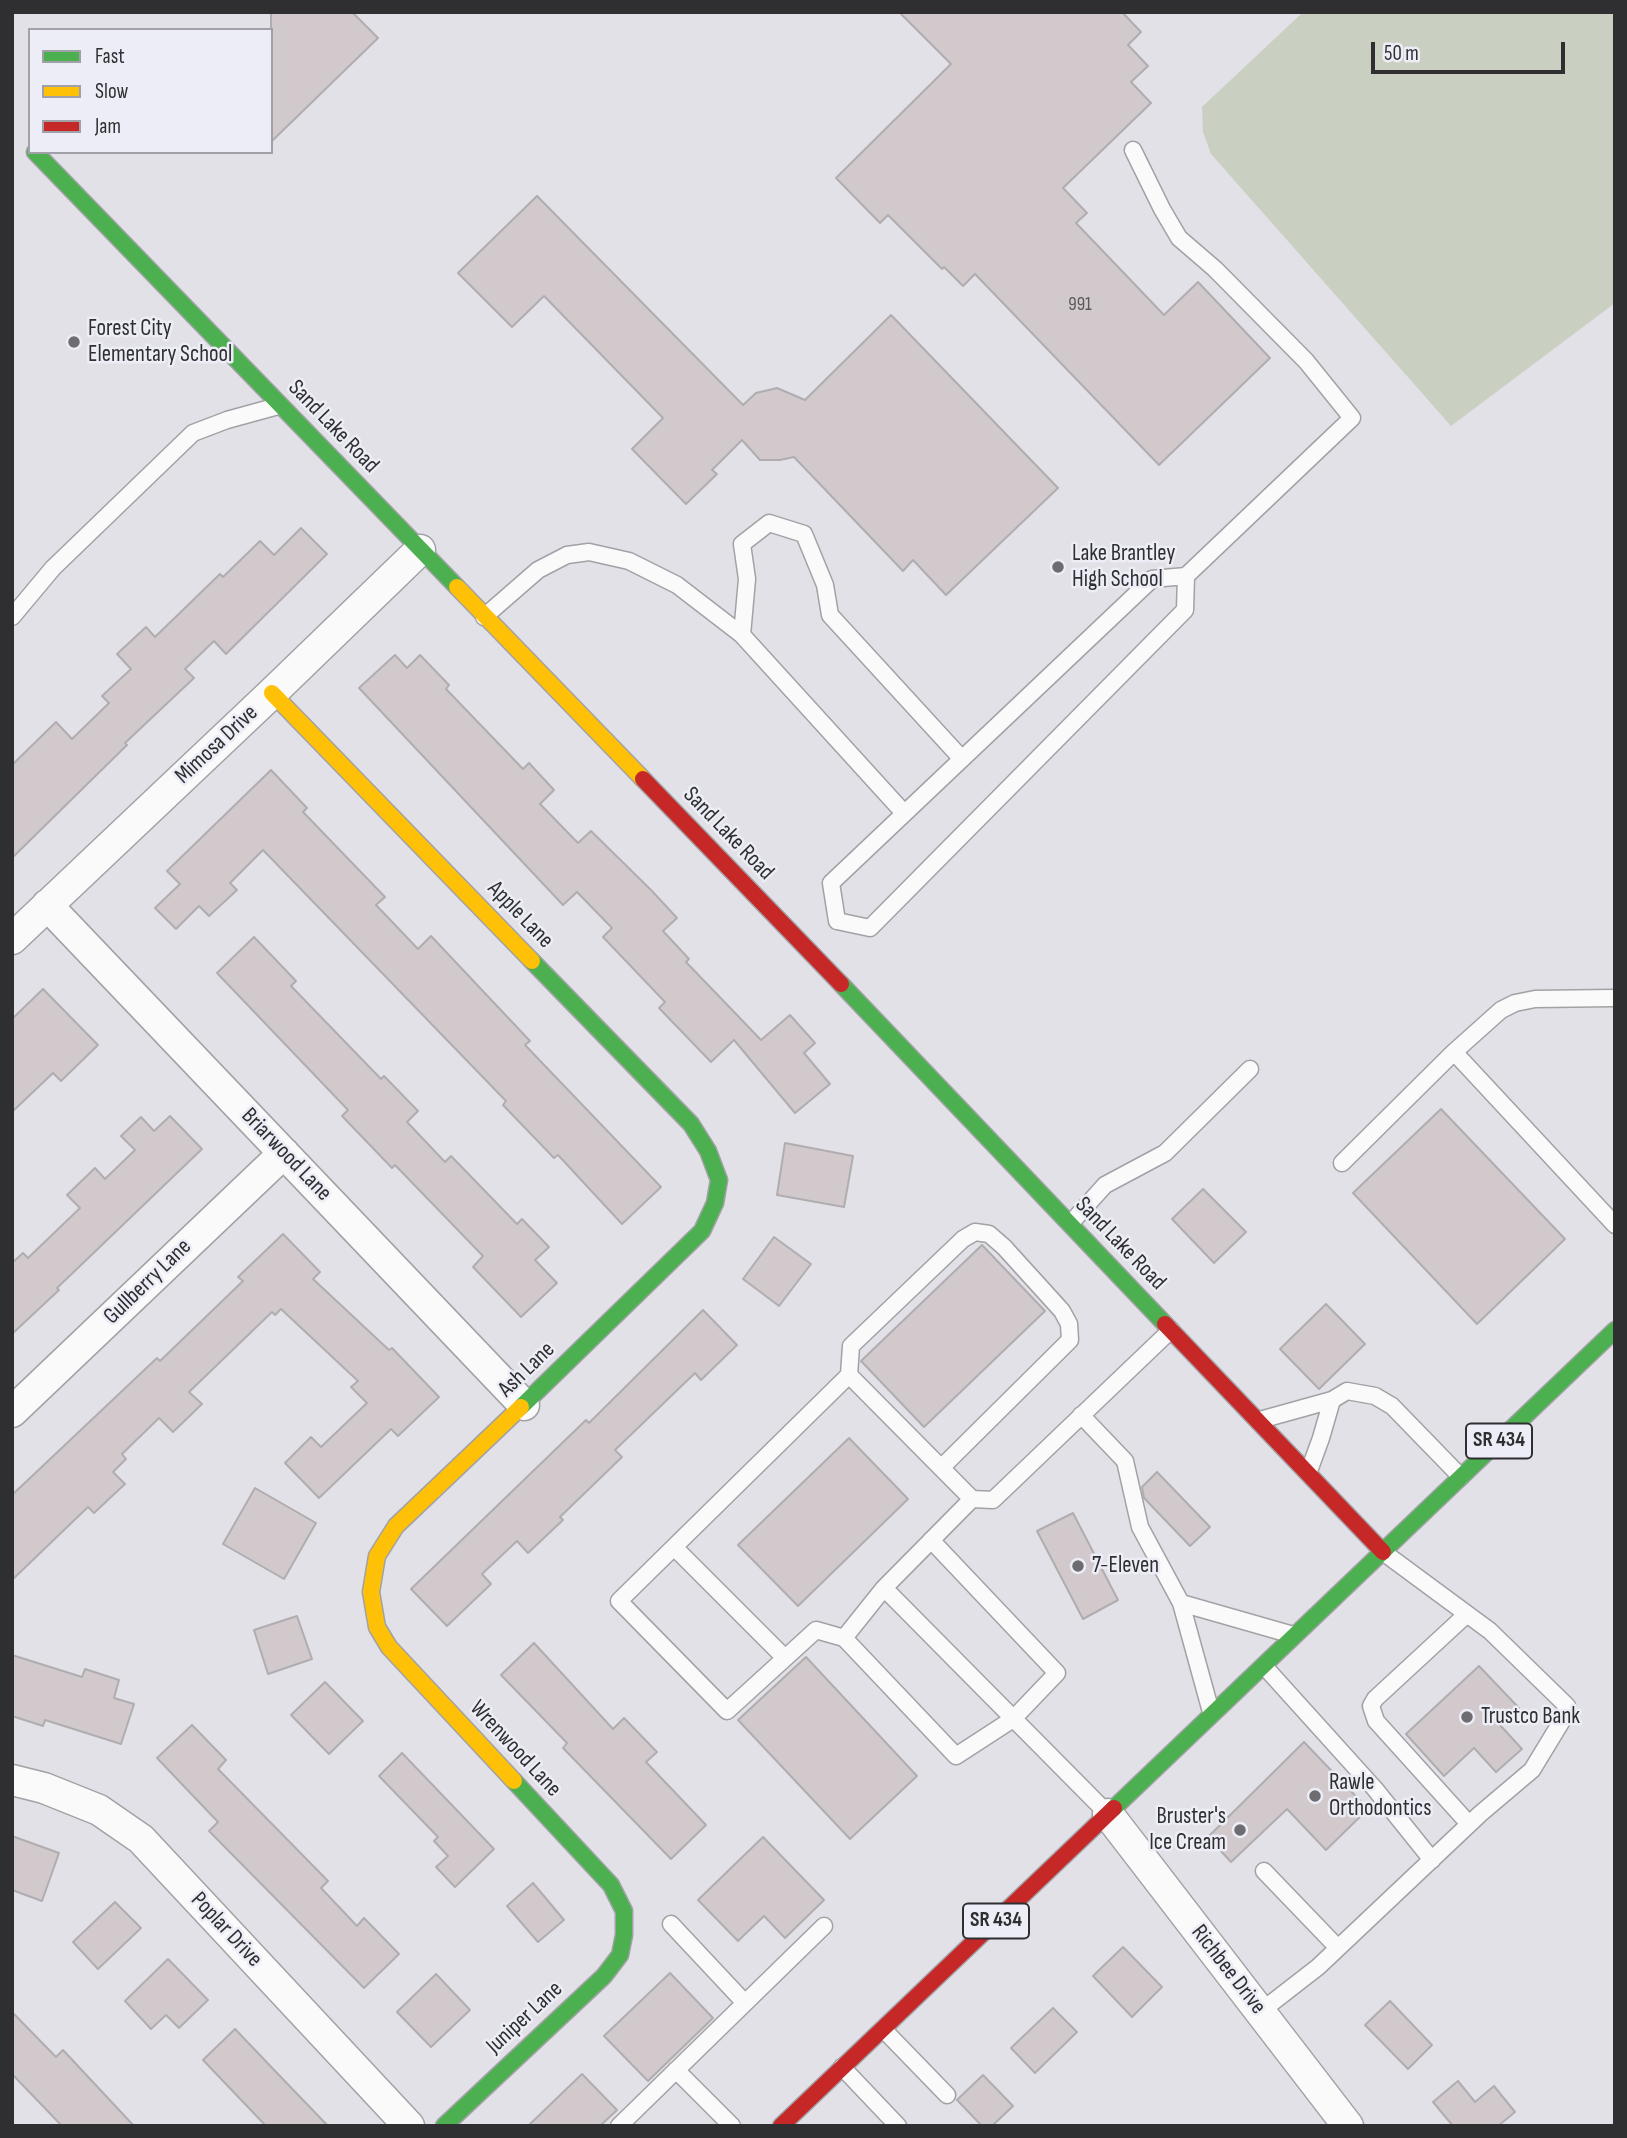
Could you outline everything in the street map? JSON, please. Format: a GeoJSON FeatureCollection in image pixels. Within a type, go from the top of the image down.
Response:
{"type":"FeatureCollection","features":[{"type":"Feature","properties":{"kind":"street","name":"Sand Lake Road"},"geometry":{"type":"LineString","coordinates":[[38,154],[484,617],[822,935],[1070,1224],[1383,1552]]}},
{"type":"Feature","properties":{"kind":"street","name":"Mimosa Drive"},"geometry":{"type":"LineString","coordinates":[[12,939],[420,550]]}},
{"type":"Feature","properties":{"kind":"street","name":"Apple Lane"},"geometry":{"type":"LineString","coordinates":[[272,693],[691,1124],[708,1151],[719,1180]]}},
{"type":"Feature","properties":{"kind":"street","name":"Briarwood Lane"},"geometry":{"type":"LineString","coordinates":[[47,905],[524,1405]]}},
{"type":"Feature","properties":{"kind":"street","name":"Gullberry Lane"},"geometry":{"type":"LineString","coordinates":[[12,1412],[284,1153]]}},
{"type":"Feature","properties":{"kind":"street","name":"Ash Lane"},"geometry":{"type":"LineString","coordinates":[[371,1592],[377,1556],[396,1526],[702,1231],[715,1203],[719,1180]]}},
{"type":"Feature","properties":{"kind":"street","name":"SR 434"},"geometry":{"type":"LineString","coordinates":[[787,2124],[842,2067],[1615,1330]]}},
{"type":"Feature","properties":{"kind":"street","name":"Wrenwood Lane"},"geometry":{"type":"LineString","coordinates":[[371,1592],[377,1627],[388,1647],[611,1885],[624,1911],[624,1935]]}},
{"type":"Feature","properties":{"kind":"street","name":"Poplar Drive"},"geometry":{"type":"LineString","coordinates":[[12,1780],[44,1788],[99,1810],[141,1839],[409,2126]]}},
{"type":"Feature","properties":{"kind":"street","name":"Richbee Drive"},"geometry":{"type":"LineString","coordinates":[[1108,1814],[1348,2126]]}},
{"type":"Feature","properties":{"kind":"street","name":"Juniper Lane"},"geometry":{"type":"LineString","coordinates":[[444,2126],[604,1976],[620,1955],[624,1935]]}},
{"type":"Feature","properties":{"kind":"lane"},"geometry":{"type":"LineString","coordinates":[[1133,150],[1162,209],[1180,238],[1306,361],[1352,418],[1186,576],[1152,579],[831,883],[822,935],[870,928],[1185,610],[1186,576]]}},
{"type":"Feature","properties":{"kind":"lane"},"geometry":{"type":"LineString","coordinates":[[12,617],[53,568],[194,433],[227,420],[280,405]]}},
{"type":"Feature","properties":{"kind":"lane"},"geometry":{"type":"LineString","coordinates":[[742,635],[747,579],[742,544],[769,523],[804,534],[825,586],[830,615],[962,759]]}},
{"type":"Feature","properties":{"kind":"lane"},"geometry":{"type":"LineString","coordinates":[[484,617],[538,570],[567,555],[589,552],[629,561],[677,585],[742,635],[904,813]]}},
{"type":"Feature","properties":{"kind":"lane"},"geometry":{"type":"LineString","coordinates":[[1342,1163],[1454,1052],[1501,1010],[1515,1003],[1535,999],[1614,998]]}},
{"type":"Feature","properties":{"kind":"lane"},"geometry":{"type":"LineString","coordinates":[[1454,1052],[1615,1225]]}},
{"type":"Feature","properties":{"kind":"lane"},"geometry":{"type":"LineString","coordinates":[[1070,1224],[1105,1185],[1165,1153],[1250,1069]]}},
{"type":"Feature","properties":{"kind":"lane"},"geometry":{"type":"LineString","coordinates":[[931,1540],[1057,1674],[1013,1719],[956,1756],[844,1637],[817,1630],[727,1711],[619,1601],[849,1375],[851,1346],[963,1239],[975,1232],[989,1234],[1062,1311],[1069,1324],[1070,1340],[941,1468]]}},
{"type":"Feature","properties":{"kind":"lane"},"geometry":{"type":"LineString","coordinates":[[849,1375],[972,1499],[993,1500],[1171,1330]]}},
{"type":"Feature","properties":{"kind":"lane"},"geometry":{"type":"LineString","coordinates":[[1257,1421],[1332,1400],[1347,1391],[1375,1396],[1392,1406],[1461,1477]]}},
{"type":"Feature","properties":{"kind":"lane"},"geometry":{"type":"LineString","coordinates":[[1308,1474],[1332,1400]]}},
{"type":"Feature","properties":{"kind":"lane"},"geometry":{"type":"LineString","coordinates":[[1082,1415],[1125,1461],[1140,1527],[1181,1603],[1212,1715]]}},
{"type":"Feature","properties":{"kind":"lane"},"geometry":{"type":"LineString","coordinates":[[844,1637],[884,1588],[972,1499]]}},
{"type":"Feature","properties":{"kind":"lane"},"geometry":{"type":"LineString","coordinates":[[674,1547],[785,1658]]}},
{"type":"Feature","properties":{"kind":"lane"},"geometry":{"type":"LineString","coordinates":[[1261,2012],[1318,1968],[1469,1824],[1532,1770],[1563,1719],[1567,1706],[1490,1631],[1383,1552]]}},
{"type":"Feature","properties":{"kind":"lane"},"geometry":{"type":"LineString","coordinates":[[884,1588],[1108,1814]]}},
{"type":"Feature","properties":{"kind":"lane"},"geometry":{"type":"LineString","coordinates":[[1181,1603],[1295,1636]]}},
{"type":"Feature","properties":{"kind":"lane"},"geometry":{"type":"LineString","coordinates":[[1467,1614],[1375,1699],[1371,1706],[1376,1721],[1469,1824]]}},
{"type":"Feature","properties":{"kind":"lane"},"geometry":{"type":"LineString","coordinates":[[1264,1666],[1365,1778],[1432,1860]]}},
{"type":"Feature","properties":{"kind":"lane"},"geometry":{"type":"LineString","coordinates":[[1264,1871],[1338,1948]]}},
{"type":"Feature","properties":{"kind":"lane"},"geometry":{"type":"LineString","coordinates":[[671,1924],[746,2003]]}},
{"type":"Feature","properties":{"kind":"lane"},"geometry":{"type":"LineString","coordinates":[[620,2126],[824,1926]]}},
{"type":"Feature","properties":{"kind":"lane"},"geometry":{"type":"LineString","coordinates":[[883,2029],[947,2095]]}},
{"type":"Feature","properties":{"kind":"lane"},"geometry":{"type":"LineString","coordinates":[[842,2067],[891,2123]]}},
{"type":"Feature","properties":{"kind":"lane"},"geometry":{"type":"LineString","coordinates":[[677,2070],[732,2126]]}},
{"type":"Feature","properties":{"kind":"green space"},"geometry":{"type":"Polygon","coordinates":[[[1303,12],[1615,12],[1615,303],[1451,426],[1211,154],[1203,132],[1202,107],[1303,12]]]}},
{"type":"Feature","properties":{"kind":"building"},"geometry":{"type":"Polygon","coordinates":[[[271,12],[352,12],[378,38],[273,140],[273,28],[271,12]]]}},
{"type":"Feature","properties":{"kind":"building"},"geometry":{"type":"Polygon","coordinates":[[[899,12],[1122,12],[1141,32],[1128,45],[1148,66],[1131,82],[1151,103],[1063,188],[1087,213],[1076,223],[1164,315],[1198,282],[1270,358],[1159,465],[975,274],[963,286],[888,215],[880,223],[836,178],[951,64],[899,12]]]}},
{"type":"Feature","properties":{"kind":"building"},"geometry":{"type":"Polygon","coordinates":[[[537,196],[743,405],[756,393],[777,388],[805,400],[891,315],[1058,488],[946,595],[913,560],[903,571],[794,457],[760,460],[742,440],[712,470],[717,474],[686,504],[632,449],[663,418],[544,296],[512,327],[458,273],[537,196]]]}},
{"type":"Feature","properties":{"kind":"building"},"geometry":{"type":"Polygon","coordinates":[[[301,528],[327,554],[226,654],[214,641],[185,669],[194,678],[125,743],[127,745],[12,858],[12,765],[56,722],[72,739],[109,703],[102,696],[131,669],[117,654],[146,627],[155,637],[220,574],[223,577],[260,541],[274,555],[301,528]]]}},
{"type":"Feature","properties":{"kind":"building"},"geometry":{"type":"Polygon","coordinates":[[[395,655],[407,668],[420,655],[449,685],[446,689],[523,769],[529,763],[554,790],[540,804],[578,843],[591,831],[652,891],[677,918],[663,931],[689,959],[686,962],[761,1040],[790,1015],[815,1043],[804,1053],[830,1084],[795,1113],[734,1040],[711,1062],[659,1008],[665,1002],[603,937],[612,928],[577,892],[563,905],[359,688],[395,655]]]}},
{"type":"Feature","properties":{"kind":"building"},"geometry":{"type":"Polygon","coordinates":[[[271,770],[307,808],[303,812],[385,897],[376,905],[418,949],[431,936],[530,1041],[525,1045],[661,1187],[622,1224],[558,1155],[554,1158],[503,1105],[506,1101],[263,850],[230,883],[237,890],[209,916],[199,906],[176,929],[155,908],[180,884],[167,871],[271,770]]]}},
{"type":"Feature","properties":{"kind":"building"},"geometry":{"type":"Polygon","coordinates":[[[254,937],[296,981],[291,986],[381,1079],[384,1076],[418,1111],[407,1122],[445,1162],[451,1156],[517,1224],[522,1219],[549,1247],[535,1260],[557,1283],[521,1317],[473,1267],[483,1256],[395,1165],[392,1168],[342,1116],[348,1110],[217,973],[254,937]]]}},
{"type":"Feature","properties":{"kind":"building"},"geometry":{"type":"Polygon","coordinates":[[[43,989],[98,1045],[61,1081],[53,1073],[12,1112],[12,1019],[43,989]]]}},
{"type":"Feature","properties":{"kind":"building"},"geometry":{"type":"Polygon","coordinates":[[[1441,1109],[1565,1239],[1477,1324],[1353,1193],[1441,1109]]]}},
{"type":"Feature","properties":{"kind":"building"},"geometry":{"type":"Polygon","coordinates":[[[170,1116],[202,1149],[12,1334],[12,1263],[23,1253],[28,1258],[80,1208],[67,1195],[95,1168],[105,1179],[135,1150],[121,1136],[141,1117],[154,1131],[170,1116]]]}},
{"type":"Feature","properties":{"kind":"building"},"geometry":{"type":"Polygon","coordinates":[[[785,1143],[853,1156],[844,1207],[777,1195],[785,1143]]]}},
{"type":"Feature","properties":{"kind":"building"},"geometry":{"type":"Polygon","coordinates":[[[1203,1189],[1246,1232],[1214,1263],[1172,1219],[1203,1189]]]}},
{"type":"Feature","properties":{"kind":"building"},"geometry":{"type":"Polygon","coordinates":[[[283,1234],[320,1272],[313,1279],[389,1350],[392,1348],[439,1397],[398,1436],[391,1429],[319,1498],[285,1463],[311,1437],[321,1447],[367,1403],[351,1387],[358,1381],[281,1309],[275,1315],[272,1312],[189,1392],[202,1404],[173,1432],[159,1418],[122,1454],[126,1459],[113,1472],[125,1484],[94,1513],[88,1507],[12,1580],[12,1495],[157,1358],[160,1361],[243,1281],[238,1277],[283,1234]]]}},
{"type":"Feature","properties":{"kind":"building"},"geometry":{"type":"Polygon","coordinates":[[[774,1237],[811,1264],[779,1306],[743,1279],[774,1237]]]}},
{"type":"Feature","properties":{"kind":"building"},"geometry":{"type":"Polygon","coordinates":[[[982,1245],[1045,1311],[924,1427],[861,1361],[982,1245]]]}},
{"type":"Feature","properties":{"kind":"building"},"geometry":{"type":"Polygon","coordinates":[[[1326,1304],[1365,1344],[1319,1389],[1280,1349],[1326,1304]]]}},
{"type":"Feature","properties":{"kind":"building"},"geometry":{"type":"Polygon","coordinates":[[[703,1310],[737,1345],[701,1380],[695,1373],[615,1450],[622,1457],[560,1517],[563,1520],[528,1553],[517,1541],[482,1574],[491,1584],[447,1626],[411,1589],[586,1420],[589,1423],[703,1310]]]}},
{"type":"Feature","properties":{"kind":"building"},"geometry":{"type":"Polygon","coordinates":[[[849,1438],[908,1499],[798,1606],[738,1545],[849,1438]]]}},
{"type":"Feature","properties":{"kind":"building","name":"7-Eleven"},"geometry":{"type":"Polygon","coordinates":[[[1157,1472],[1210,1527],[1190,1546],[1144,1498],[1142,1487],[1157,1472]]]}},
{"type":"Feature","properties":{"kind":"building"},"geometry":{"type":"Polygon","coordinates":[[[255,1488],[316,1523],[284,1579],[223,1544],[255,1488]]]}},
{"type":"Feature","properties":{"kind":"building","name":"7-Eleven"},"geometry":{"type":"Polygon","coordinates":[[[1073,1513],[1118,1600],[1083,1619],[1037,1531],[1073,1513]]]}},
{"type":"Feature","properties":{"kind":"building"},"geometry":{"type":"Polygon","coordinates":[[[297,1616],[312,1659],[268,1674],[254,1630],[297,1616]]]}},
{"type":"Feature","properties":{"kind":"building"},"geometry":{"type":"Polygon","coordinates":[[[534,1643],[613,1729],[624,1718],[657,1752],[646,1762],[706,1825],[671,1859],[563,1748],[567,1743],[501,1675],[534,1643]]]}},
{"type":"Feature","properties":{"kind":"building"},"geometry":{"type":"Polygon","coordinates":[[[12,1655],[82,1677],[85,1669],[119,1680],[114,1698],[134,1704],[121,1744],[45,1720],[43,1726],[12,1716],[12,1655]]]}},
{"type":"Feature","properties":{"kind":"building"},"geometry":{"type":"Polygon","coordinates":[[[806,1657],[917,1776],[850,1839],[738,1720],[806,1657]]]}},
{"type":"Feature","properties":{"kind":"building","name":"Trustco Bank"},"geometry":{"type":"Polygon","coordinates":[[[1479,1666],[1519,1708],[1500,1725],[1522,1749],[1496,1772],[1474,1748],[1444,1776],[1406,1734],[1479,1666]]]}},
{"type":"Feature","properties":{"kind":"building"},"geometry":{"type":"Polygon","coordinates":[[[325,1682],[363,1721],[329,1754],[291,1715],[325,1682]]]}},
{"type":"Feature","properties":{"kind":"building"},"geometry":{"type":"Polygon","coordinates":[[[192,1725],[226,1760],[218,1769],[328,1881],[321,1888],[357,1926],[364,1918],[399,1954],[364,1988],[209,1831],[218,1822],[157,1758],[192,1725]]]}},
{"type":"Feature","properties":{"kind":"building","name":"Rawle Orthodontics"},"geometry":{"type":"Polygon","coordinates":[[[1304,1742],[1368,1809],[1326,1850],[1287,1809],[1231,1862],[1208,1837],[1304,1742]]]}},
{"type":"Feature","properties":{"kind":"building"},"geometry":{"type":"Polygon","coordinates":[[[402,1753],[494,1849],[455,1887],[436,1867],[448,1856],[434,1841],[438,1837],[379,1776],[402,1753]]]}},
{"type":"Feature","properties":{"kind":"building"},"geometry":{"type":"Polygon","coordinates":[[[12,1836],[59,1853],[42,1901],[12,1890],[12,1836]]]}},
{"type":"Feature","properties":{"kind":"building"},"geometry":{"type":"Polygon","coordinates":[[[763,1837],[824,1900],[785,1938],[764,1916],[738,1941],[698,1900],[763,1837]]]}},
{"type":"Feature","properties":{"kind":"building"},"geometry":{"type":"Polygon","coordinates":[[[533,1883],[564,1920],[538,1942],[507,1906],[533,1883]]]}},
{"type":"Feature","properties":{"kind":"building"},"geometry":{"type":"Polygon","coordinates":[[[115,1902],[141,1928],[98,1969],[73,1942],[115,1902]]]}},
{"type":"Feature","properties":{"kind":"building"},"geometry":{"type":"Polygon","coordinates":[[[1123,1947],[1162,1987],[1132,2017],[1093,1976],[1123,1947]]]}},
{"type":"Feature","properties":{"kind":"building"},"geometry":{"type":"Polygon","coordinates":[[[168,1959],[208,2000],[179,2028],[166,2015],[151,2029],[125,2001],[168,1959]]]}},
{"type":"Feature","properties":{"kind":"building"},"geometry":{"type":"Polygon","coordinates":[[[670,1973],[713,2018],[648,2081],[604,2036],[670,1973]]]}},
{"type":"Feature","properties":{"kind":"building"},"geometry":{"type":"Polygon","coordinates":[[[436,1974],[470,2010],[431,2047],[397,2012],[436,1974]]]}},
{"type":"Feature","properties":{"kind":"building"},"geometry":{"type":"Polygon","coordinates":[[[1390,2001],[1432,2045],[1408,2069],[1365,2025],[1390,2001]]]}},
{"type":"Feature","properties":{"kind":"building"},"geometry":{"type":"Polygon","coordinates":[[[1053,2008],[1077,2032],[1035,2073],[1011,2048],[1053,2008]]]}},
{"type":"Feature","properties":{"kind":"building"},"geometry":{"type":"Polygon","coordinates":[[[12,2012],[56,2057],[63,2050],[134,2126],[62,2126],[12,2074],[12,2012]]]}},
{"type":"Feature","properties":{"kind":"building"},"geometry":{"type":"Polygon","coordinates":[[[235,2029],[328,2126],[266,2126],[203,2060],[235,2029]]]}},
{"type":"Feature","properties":{"kind":"building"},"geometry":{"type":"Polygon","coordinates":[[[582,2074],[617,2110],[600,2126],[528,2126],[582,2074]]]}},
{"type":"Feature","properties":{"kind":"building"},"geometry":{"type":"Polygon","coordinates":[[[983,2075],[1013,2106],[992,2126],[982,2126],[957,2100],[983,2075]]]}},
{"type":"Feature","properties":{"kind":"building"},"geometry":{"type":"Polygon","coordinates":[[[1458,2081],[1475,2102],[1494,2086],[1515,2112],[1498,2126],[1453,2126],[1433,2102],[1458,2081]]]}},
{"type":"Feature","properties":{"kind":"traffic: fast"},"geometry":{"type":"LineString","coordinates":[[37,154],[457,587]]}},
{"type":"Feature","properties":{"kind":"traffic: fast"},"geometry":{"type":"LineString","coordinates":[[521,1407],[702,1231],[715,1203],[719,1180],[708,1151],[691,1124],[532,961]]}},
{"type":"Feature","properties":{"kind":"traffic: fast"},"geometry":{"type":"LineString","coordinates":[[841,984],[1165,1324]]}},
{"type":"Feature","properties":{"kind":"traffic: fast"},"geometry":{"type":"LineString","coordinates":[[1114,1808],[1615,1330]]}},
{"type":"Feature","properties":{"kind":"traffic: fast"},"geometry":{"type":"LineString","coordinates":[[444,2126],[604,1976],[620,1955],[624,1935],[624,1911],[611,1885],[514,1781]]}},
{"type":"Feature","properties":{"kind":"traffic: slow"},"geometry":{"type":"LineString","coordinates":[[457,587],[643,779]]}},
{"type":"Feature","properties":{"kind":"traffic: slow"},"geometry":{"type":"LineString","coordinates":[[272,693],[532,961]]}},
{"type":"Feature","properties":{"kind":"traffic: slow"},"geometry":{"type":"LineString","coordinates":[[514,1781],[389,1647],[377,1627],[371,1592],[377,1556],[396,1526],[521,1407]]}},
{"type":"Feature","properties":{"kind":"traffic: jam"},"geometry":{"type":"LineString","coordinates":[[643,779],[841,984]]}},
{"type":"Feature","properties":{"kind":"traffic: jam"},"geometry":{"type":"LineString","coordinates":[[1165,1324],[1383,1552]]}},
{"type":"Feature","properties":{"kind":"traffic: jam"},"geometry":{"type":"LineString","coordinates":[[781,2126],[1114,1808]]}},
{"type":"Feature","properties":{"kind":"place","name":"Forest City Elementary School"},"geometry":{"type":"Point","coordinates":[74,342]}},
{"type":"Feature","properties":{"kind":"place","name":"Lake Brantley High School"},"geometry":{"type":"Point","coordinates":[1058,567]}},
{"type":"Feature","properties":{"kind":"place","name":"7-Eleven"},"geometry":{"type":"Point","coordinates":[1078,1566]}},
{"type":"Feature","properties":{"kind":"place","name":"Trustco Bank"},"geometry":{"type":"Point","coordinates":[1467,1717]}},
{"type":"Feature","properties":{"kind":"place","name":"Rawle Orthodontics"},"geometry":{"type":"Point","coordinates":[1315,1796]}},
{"type":"Feature","properties":{"kind":"place","name":"Bruster's Ice Cream"},"geometry":{"type":"Point","coordinates":[1240,1830]}}]}
